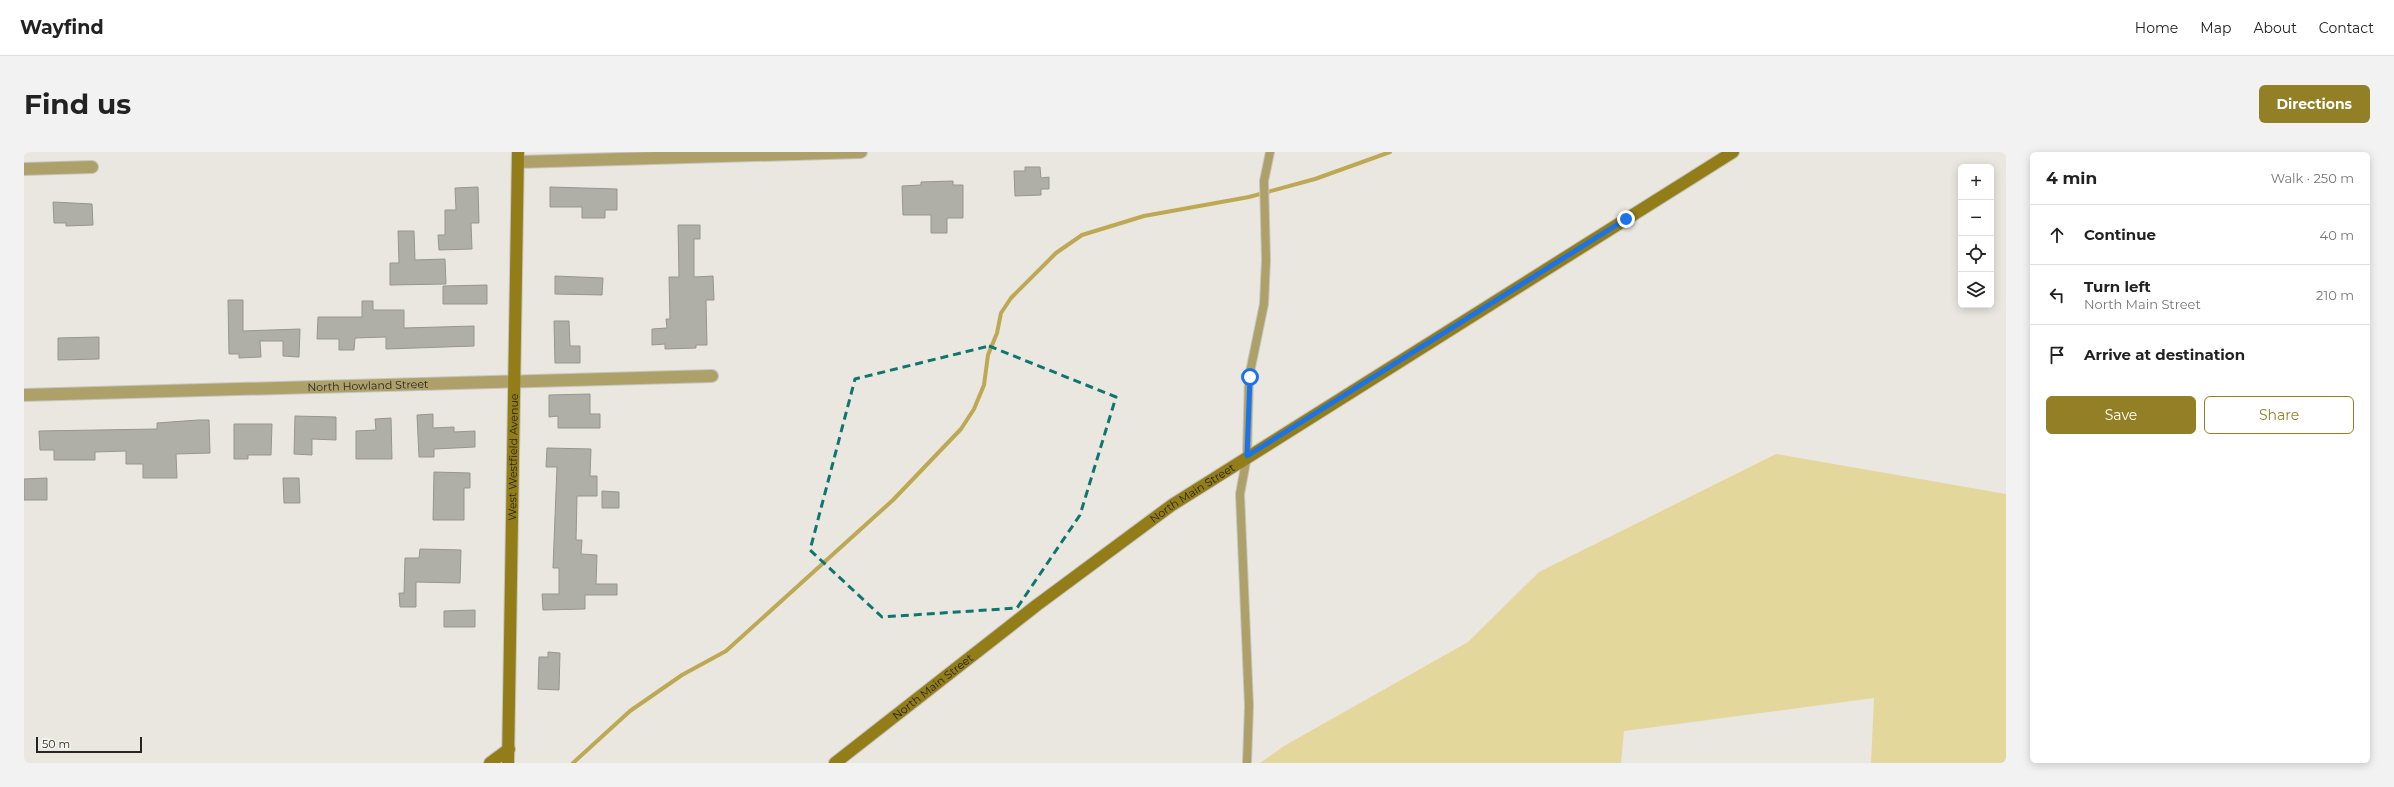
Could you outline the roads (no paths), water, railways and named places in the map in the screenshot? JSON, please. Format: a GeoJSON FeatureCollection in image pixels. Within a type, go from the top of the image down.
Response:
{"type":"FeatureCollection","features":[{"type":"Feature","properties":{"kind":"main road","name":"North Main Street"},"geometry":{"type":"LineString","coordinates":[[835,763],[1037,605],[1172,505],[1247,456],[1733,152]]}},
{"type":"Feature","properties":{"kind":"main road","name":"West Westfield Avenue"},"geometry":{"type":"LineString","coordinates":[[508,763],[518,157]]}},
{"type":"Feature","properties":{"kind":"main road"},"geometry":{"type":"LineString","coordinates":[[490,763],[509,749]]}},
{"type":"Feature","properties":{"kind":"street"},"geometry":{"type":"LineString","coordinates":[[518,157],[861,152]]}},
{"type":"Feature","properties":{"kind":"street"},"geometry":{"type":"LineString","coordinates":[[24,169],[92,167]]}},
{"type":"Feature","properties":{"kind":"street","name":"North Howland Street"},"geometry":{"type":"LineString","coordinates":[[24,394],[712,376]]}},
{"type":"Feature","properties":{"kind":"lane"},"geometry":{"type":"LineString","coordinates":[[1247,763],[1249,706],[1240,494],[1247,456],[1250,377],[1264,304],[1266,260],[1264,181],[1270,152]]}},
{"type":"Feature","properties":{"kind":"waterway"},"geometry":{"type":"LineString","coordinates":[[573,763],[630,711],[682,675],[726,651],[893,500],[961,429],[974,409],[984,385],[988,355],[997,333],[1001,313],[1011,298],[1056,253],[1082,235],[1144,216],[1249,197],[1315,179],[1390,152]]}}]}
